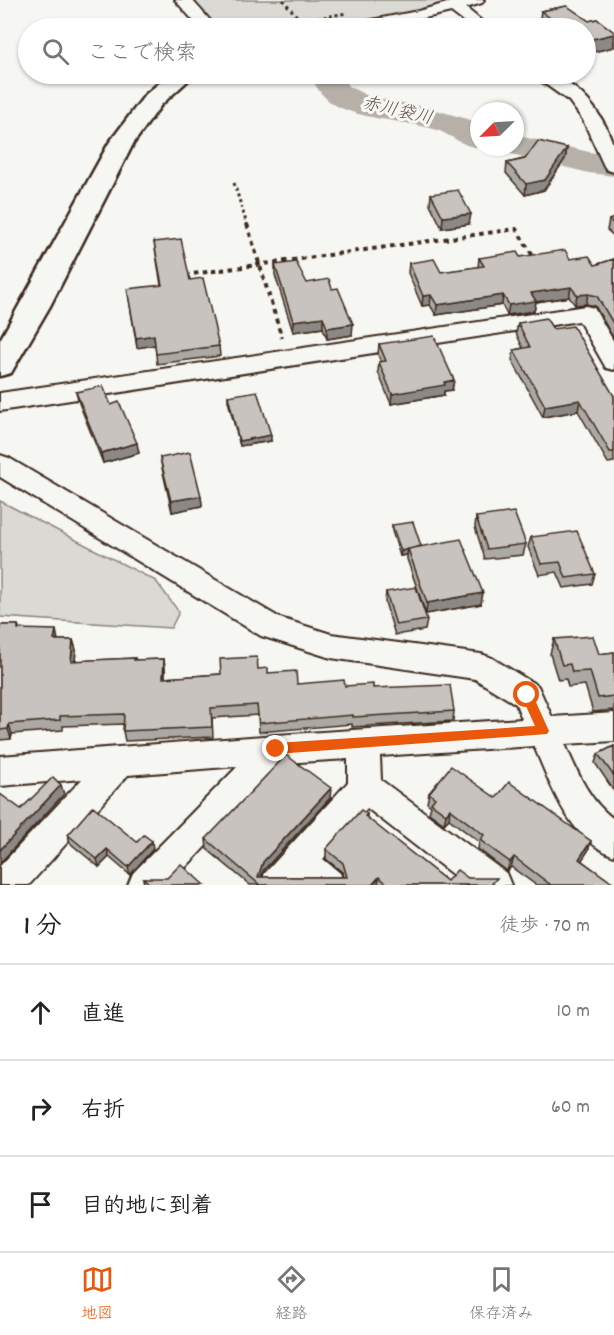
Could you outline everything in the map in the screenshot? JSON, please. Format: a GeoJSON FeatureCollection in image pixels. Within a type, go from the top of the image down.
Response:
{"type":"FeatureCollection","features":[{"type":"Feature","properties":{"kind":"street"},"geometry":{"type":"LineString","coordinates":[[183,0],[200,18]]}},
{"type":"Feature","properties":{"kind":"street"},"geometry":{"type":"LineString","coordinates":[[410,18],[476,0]]}},
{"type":"Feature","properties":{"kind":"street"},"geometry":{"type":"LineString","coordinates":[[454,6],[469,18]]}},
{"type":"Feature","properties":{"kind":"street"},"geometry":{"type":"LineString","coordinates":[[0,366],[35,306],[121,143],[153,100],[171,84]]}},
{"type":"Feature","properties":{"kind":"street"},"geometry":{"type":"LineString","coordinates":[[556,84],[576,97],[592,120],[612,161]]}},
{"type":"Feature","properties":{"kind":"street"},"geometry":{"type":"LineString","coordinates":[[0,402],[586,313],[614,362]]}},
{"type":"Feature","properties":{"kind":"street"},"geometry":{"type":"LineString","coordinates":[[0,465],[271,627],[331,646],[481,667],[527,695],[569,789],[591,822],[614,840]]}},
{"type":"Feature","properties":{"kind":"street"},"geometry":{"type":"LineString","coordinates":[[0,771],[276,749],[614,727]]}},
{"type":"Feature","properties":{"kind":"street"},"geometry":{"type":"LineString","coordinates":[[328,885],[288,873],[365,787],[363,744]]}},
{"type":"Feature","properties":{"kind":"street"},"geometry":{"type":"LineString","coordinates":[[145,885],[276,749]]}},
{"type":"Feature","properties":{"kind":"street"},"geometry":{"type":"LineString","coordinates":[[6,885],[120,761]]}},
{"type":"Feature","properties":{"kind":"street"},"geometry":{"type":"LineString","coordinates":[[365,787],[494,885]]}},
{"type":"Feature","properties":{"kind":"path"},"geometry":{"type":"LineString","coordinates":[[283,0],[298,18]]}},
{"type":"Feature","properties":{"kind":"path"},"geometry":{"type":"LineString","coordinates":[[234,183],[289,359]]}},
{"type":"Feature","properties":{"kind":"path"},"geometry":{"type":"LineString","coordinates":[[177,276],[516,229],[540,267]]}},
{"type":"Feature","properties":{"kind":"shaded area"},"geometry":{"type":"Polygon","coordinates":[[[183,0],[476,0],[400,18],[200,18],[183,0]]]}},
{"type":"Feature","properties":{"kind":"shaded area"},"geometry":{"type":"Polygon","coordinates":[[[0,501],[156,581],[179,612],[171,628],[0,617],[0,501]]]}},
{"type":"Feature","properties":{"kind":"building"},"geometry":{"type":"Polygon","coordinates":[[[567,6],[585,18],[550,18],[541,11],[567,6]]]}},
{"type":"Feature","properties":{"kind":"building"},"geometry":{"type":"Polygon","coordinates":[[[596,19],[614,32],[614,34],[596,38],[596,19]]]}},
{"type":"Feature","properties":{"kind":"building"},"geometry":{"type":"Polygon","coordinates":[[[538,141],[567,148],[545,180],[526,184],[507,163],[525,159],[538,141]]]}},
{"type":"Feature","properties":{"kind":"building"},"geometry":{"type":"Polygon","coordinates":[[[458,190],[471,214],[443,217],[431,194],[458,190]]]}},
{"type":"Feature","properties":{"kind":"building"},"geometry":{"type":"Polygon","coordinates":[[[181,239],[190,280],[203,278],[219,346],[156,354],[154,335],[136,338],[127,289],[162,285],[154,242],[181,239]]]}},
{"type":"Feature","properties":{"kind":"building"},"geometry":{"type":"Polygon","coordinates":[[[565,250],[570,259],[589,256],[595,265],[614,259],[614,325],[597,296],[577,295],[571,287],[531,293],[536,301],[509,305],[503,295],[437,305],[431,295],[423,296],[409,263],[434,259],[441,272],[484,266],[479,258],[517,252],[520,257],[565,250]]]}},
{"type":"Feature","properties":{"kind":"building"},"geometry":{"type":"Polygon","coordinates":[[[296,262],[307,283],[329,279],[332,289],[338,288],[353,324],[327,328],[323,317],[293,321],[275,265],[296,262]]]}},
{"type":"Feature","properties":{"kind":"building"},"geometry":{"type":"Polygon","coordinates":[[[546,318],[553,329],[573,326],[614,396],[614,452],[610,452],[580,400],[545,406],[514,350],[530,347],[518,323],[546,318]]]}},
{"type":"Feature","properties":{"kind":"building"},"geometry":{"type":"Polygon","coordinates":[[[434,336],[454,380],[444,382],[445,385],[392,394],[379,362],[386,361],[379,344],[434,336]]]}},
{"type":"Feature","properties":{"kind":"building"},"geometry":{"type":"Polygon","coordinates":[[[103,386],[111,405],[119,402],[137,443],[101,453],[76,392],[103,386]]]}},
{"type":"Feature","properties":{"kind":"building"},"geometry":{"type":"Polygon","coordinates":[[[257,391],[271,435],[239,441],[228,396],[257,391]]]}},
{"type":"Feature","properties":{"kind":"building"},"geometry":{"type":"Polygon","coordinates":[[[190,452],[201,496],[171,501],[160,458],[190,452]]]}},
{"type":"Feature","properties":{"kind":"building"},"geometry":{"type":"Polygon","coordinates":[[[514,512],[526,544],[487,549],[476,517],[514,512]]]}},
{"type":"Feature","properties":{"kind":"building"},"geometry":{"type":"Polygon","coordinates":[[[413,522],[421,546],[401,551],[392,525],[413,522]]]}},
{"type":"Feature","properties":{"kind":"building"},"geometry":{"type":"Polygon","coordinates":[[[577,531],[595,574],[566,578],[560,562],[541,564],[531,537],[577,531]]]}},
{"type":"Feature","properties":{"kind":"building"},"geometry":{"type":"Polygon","coordinates":[[[461,539],[483,593],[427,603],[408,549],[461,539]]]}},
{"type":"Feature","properties":{"kind":"building"},"geometry":{"type":"Polygon","coordinates":[[[416,587],[427,620],[396,625],[386,592],[416,587]]]}},
{"type":"Feature","properties":{"kind":"building"},"geometry":{"type":"Polygon","coordinates":[[[0,625],[18,625],[18,629],[56,630],[54,640],[73,640],[71,661],[164,659],[163,678],[221,674],[220,659],[257,657],[258,669],[268,668],[268,673],[296,671],[297,684],[344,680],[345,686],[373,684],[373,688],[450,685],[454,711],[353,717],[353,715],[259,723],[257,705],[211,708],[212,727],[123,731],[124,714],[60,716],[60,720],[9,724],[8,729],[0,730],[0,625]]]}},
{"type":"Feature","properties":{"kind":"building"},"geometry":{"type":"Polygon","coordinates":[[[593,636],[599,654],[614,652],[614,696],[598,698],[590,671],[572,672],[570,664],[562,665],[554,639],[593,636]]]}},
{"type":"Feature","properties":{"kind":"building"},"geometry":{"type":"Polygon","coordinates":[[[614,746],[614,776],[598,754],[614,746]]]}},
{"type":"Feature","properties":{"kind":"building"},"geometry":{"type":"Polygon","coordinates":[[[286,755],[331,788],[263,862],[258,877],[347,877],[343,863],[326,849],[361,810],[367,814],[365,816],[447,881],[457,870],[468,878],[497,878],[491,885],[389,885],[379,877],[372,885],[260,885],[206,839],[286,755]]]}},
{"type":"Feature","properties":{"kind":"building"},"geometry":{"type":"Polygon","coordinates":[[[451,766],[496,798],[509,782],[591,841],[579,859],[614,885],[551,885],[514,857],[510,862],[480,840],[484,835],[450,809],[446,814],[431,803],[435,798],[429,793],[451,766]]]}},
{"type":"Feature","properties":{"kind":"building"},"geometry":{"type":"Polygon","coordinates":[[[53,777],[61,785],[0,850],[0,794],[21,809],[53,777]]]}},
{"type":"Feature","properties":{"kind":"building"},"geometry":{"type":"Polygon","coordinates":[[[93,806],[137,842],[144,835],[152,841],[128,867],[107,849],[97,859],[68,835],[93,806]]]}},
{"type":"Feature","properties":{"kind":"building"},"geometry":{"type":"Polygon","coordinates":[[[181,864],[204,885],[151,885],[143,878],[167,878],[181,864]]]}},
{"type":"Feature","properties":{"kind":"waterway","name":"赤川袋川"},"geometry":{"type":"LineString","coordinates":[[330,84],[339,94],[360,104],[444,121],[470,132]]}},
{"type":"Feature","properties":{"kind":"waterway","name":"赤川袋川"},"geometry":{"type":"LineString","coordinates":[[524,146],[589,163],[614,166]]}},
{"type":"Feature","properties":{"kind":"route"},"geometry":{"type":"LineString","coordinates":[[276,749],[543,731],[527,695]]}}]}
